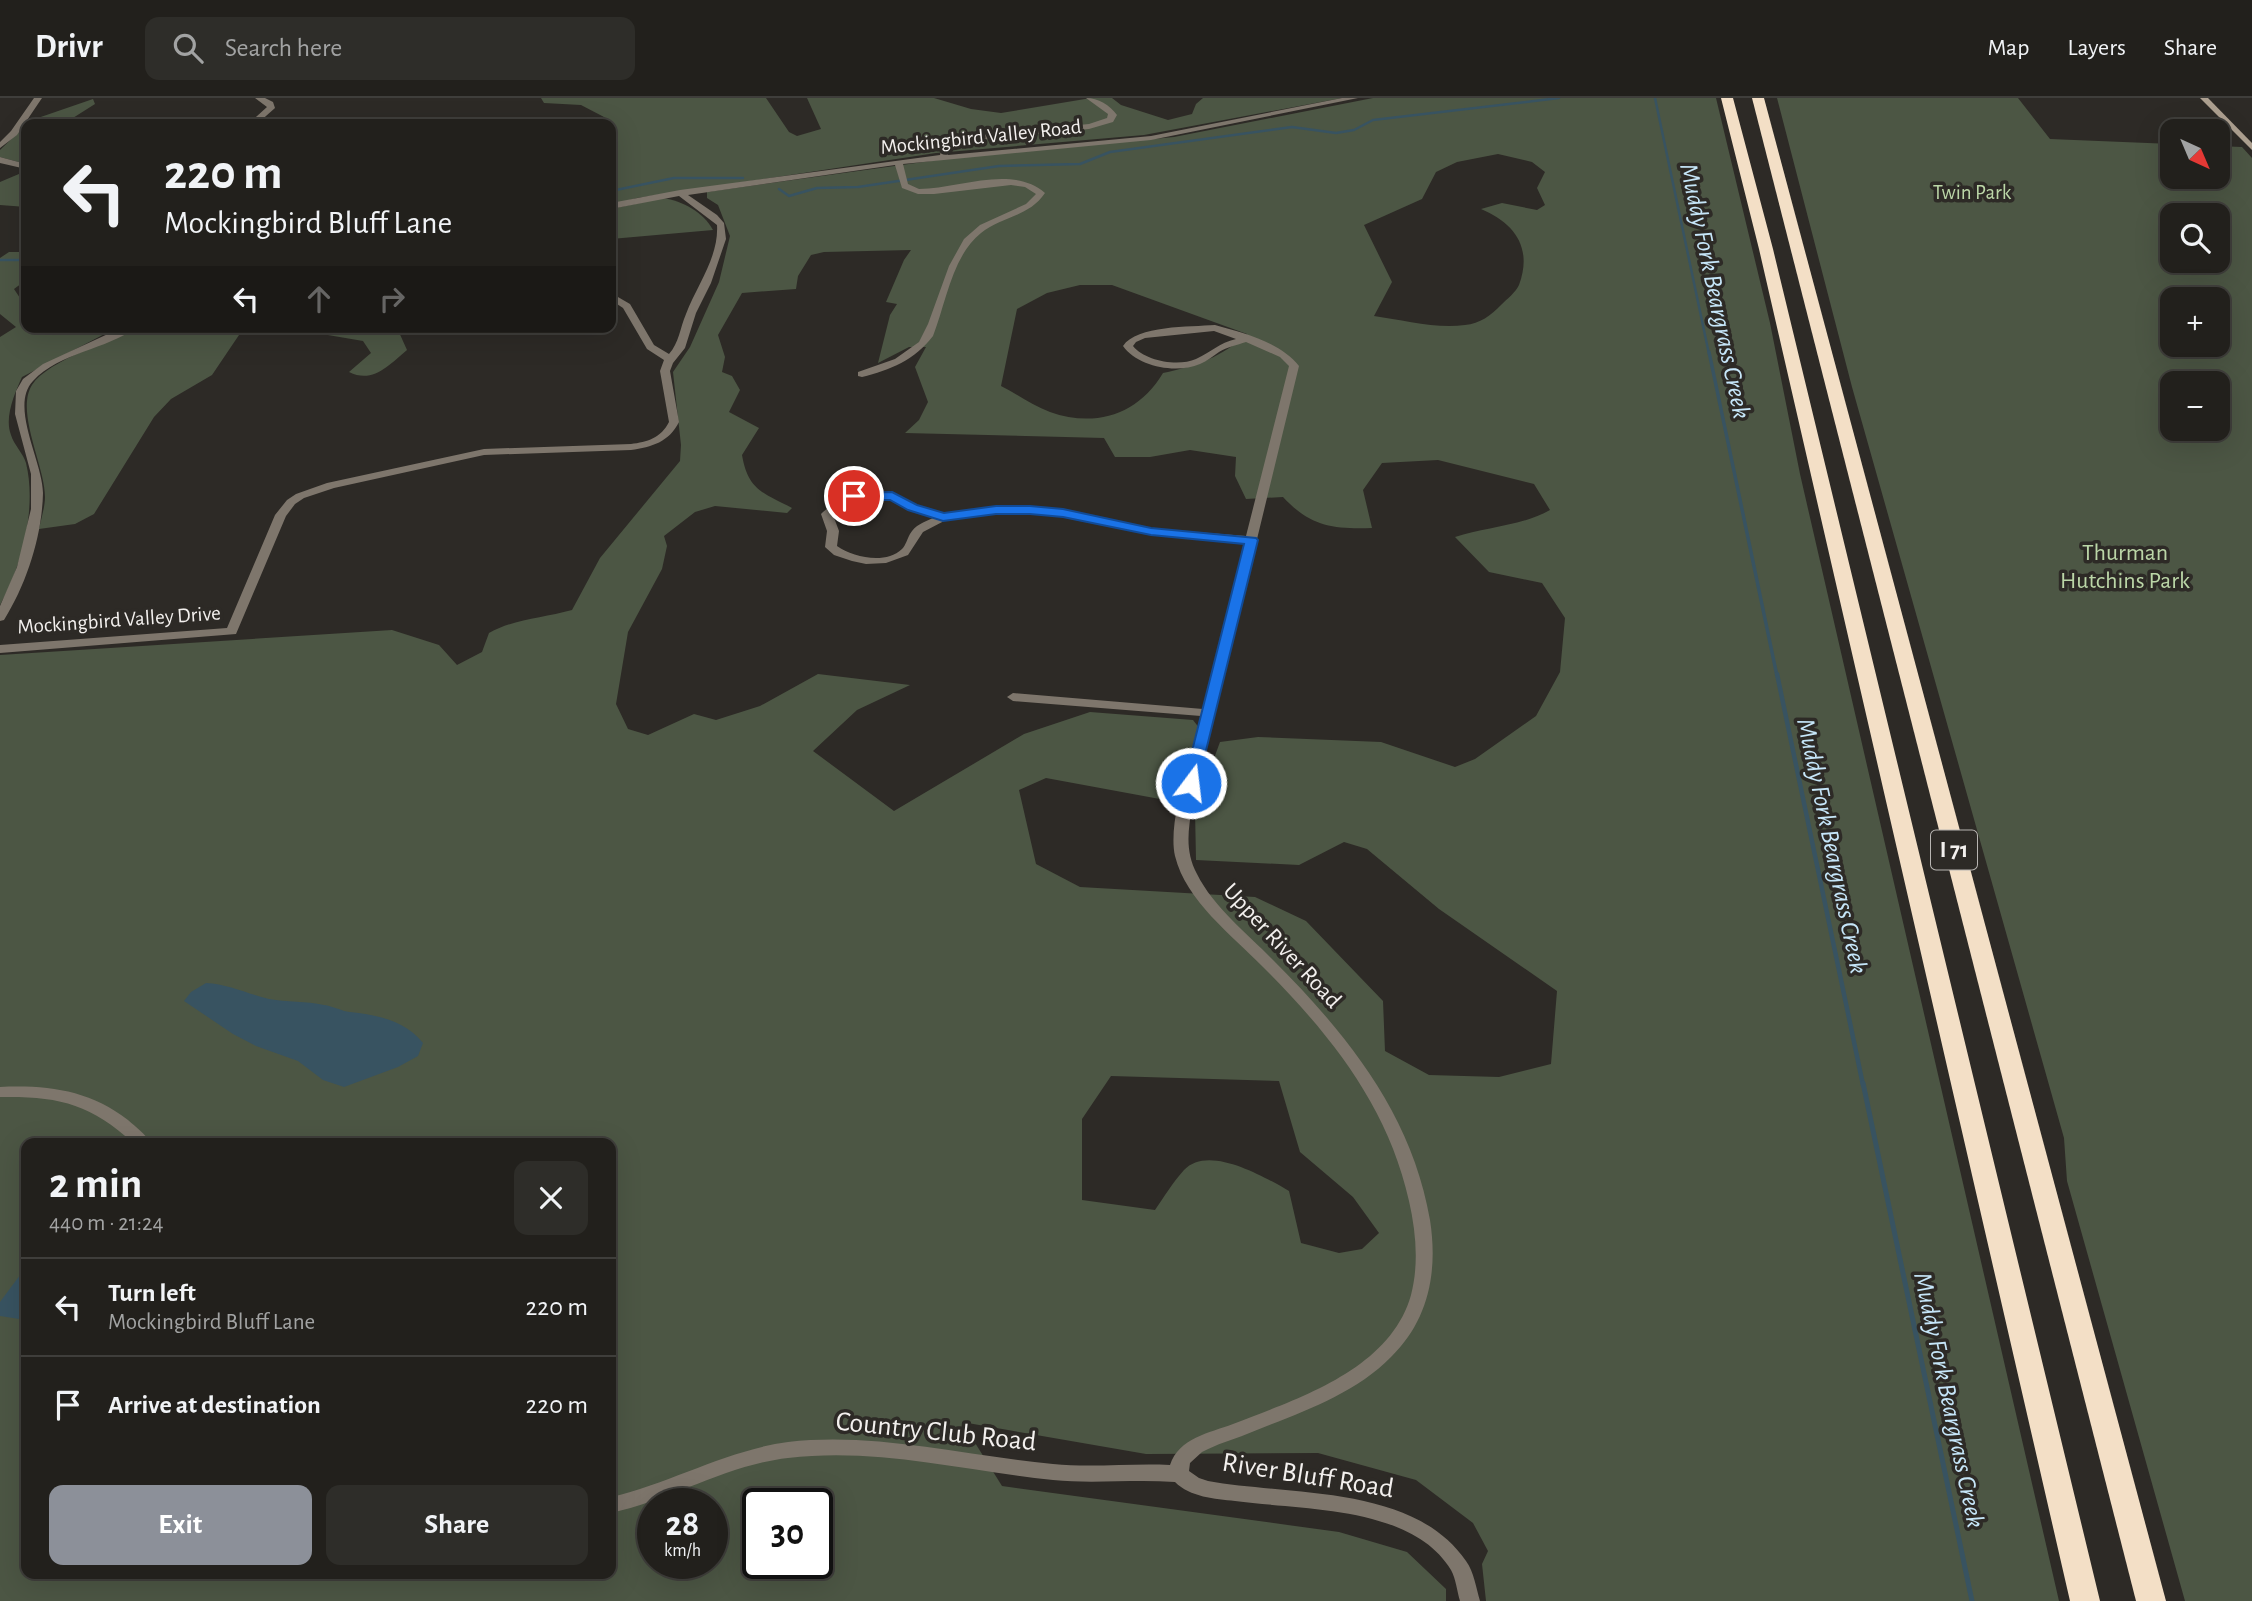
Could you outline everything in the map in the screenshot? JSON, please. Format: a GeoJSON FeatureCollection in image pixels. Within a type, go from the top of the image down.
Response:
{"type":"FeatureCollection","features":[{"type":"Feature","properties":{"kind":"highway","name":"I 71"},"geometry":{"type":"LineString","coordinates":[[1727,98],[1766,248],[2085,1601]]}},
{"type":"Feature","properties":{"kind":"highway","name":"I 71"},"geometry":{"type":"LineString","coordinates":[[1758,98],[2151,1601]]}},
{"type":"Feature","properties":{"kind":"street"},"geometry":{"type":"LineString","coordinates":[[24,119],[38,98]]}},
{"type":"Feature","properties":{"kind":"street"},"geometry":{"type":"LineString","coordinates":[[258,119],[271,108],[270,104],[259,98]]}},
{"type":"Feature","properties":{"kind":"street"},"geometry":{"type":"LineString","coordinates":[[944,156],[945,149],[954,144],[992,137],[1092,127],[1110,120],[1113,115],[1111,112],[1090,98]]}},
{"type":"Feature","properties":{"kind":"street","name":"Mockingbird Valley Road"},"geometry":{"type":"LineString","coordinates":[[616,205],[680,193],[944,156],[1151,138],[1354,98]]}},
{"type":"Feature","properties":{"kind":"street"},"geometry":{"type":"LineString","coordinates":[[2203,98],[2252,148]]}},
{"type":"Feature","properties":{"kind":"street"},"geometry":{"type":"LineString","coordinates":[[0,146],[21,123]]}},
{"type":"Feature","properties":{"kind":"street"},"geometry":{"type":"LineString","coordinates":[[0,160],[21,166]]}},
{"type":"Feature","properties":{"kind":"street"},"geometry":{"type":"LineString","coordinates":[[862,374],[897,361],[919,348],[928,337],[965,244],[976,232],[1031,205],[1041,193],[1031,185],[1016,182],[911,190],[903,181],[898,162]]}},
{"type":"Feature","properties":{"kind":"street","name":"Mockingbird Valley Drive"},"geometry":{"type":"LineString","coordinates":[[0,649],[232,631],[281,515],[296,498],[331,485],[476,453],[631,447],[665,437],[674,422],[665,380],[670,359],[680,348],[691,313],[706,283],[722,239],[720,225],[714,217],[680,193]]}},
{"type":"Feature","properties":{"kind":"street"},"geometry":{"type":"LineString","coordinates":[[616,299],[627,306],[650,347],[670,359]]}},
{"type":"Feature","properties":{"kind":"street","name":"Upper River Road"},"geometry":{"type":"LineString","coordinates":[[1180,1474],[1179,1462],[1185,1454],[1201,1444],[1318,1395],[1371,1363],[1395,1342],[1409,1321],[1420,1295],[1425,1266],[1423,1229],[1415,1189],[1405,1150],[1385,1108],[1359,1067],[1315,1013],[1200,891],[1183,859],[1181,830],[1185,807],[1294,366],[1284,355],[1243,340],[1206,327],[1143,335],[1132,340],[1128,346],[1129,350],[1146,359],[1183,365],[1202,360],[1214,350],[1243,340]]}},
{"type":"Feature","properties":{"kind":"street"},"geometry":{"type":"LineString","coordinates":[[0,617],[21,570],[33,524],[38,490],[19,404],[23,386],[43,368],[119,333]]}},
{"type":"Feature","properties":{"kind":"street"},"geometry":{"type":"LineString","coordinates":[[943,517],[913,508],[892,496],[877,494],[845,499],[827,514],[832,531],[831,547],[840,555],[861,560],[884,559],[904,553],[918,530],[943,517],[996,510],[1063,513],[1151,531],[1252,540]]}},
{"type":"Feature","properties":{"kind":"street"},"geometry":{"type":"LineString","coordinates":[[1013,696],[1210,713]]}},
{"type":"Feature","properties":{"kind":"street"},"geometry":{"type":"LineString","coordinates":[[0,1092],[47,1091],[75,1097],[113,1114],[138,1138]]}},
{"type":"Feature","properties":{"kind":"street","name":"Country Club Road"},"geometry":{"type":"LineString","coordinates":[[616,1504],[646,1496],[757,1456],[826,1447],[870,1448],[1053,1472],[1180,1474]]}},
{"type":"Feature","properties":{"kind":"street","name":"River Bluff Road"},"geometry":{"type":"LineString","coordinates":[[1180,1474],[1190,1483],[1217,1491],[1341,1507],[1391,1516],[1413,1524],[1441,1543],[1450,1553],[1468,1585],[1470,1601]]}},
{"type":"Feature","properties":{"kind":"green space"},"geometry":{"type":"Polygon","coordinates":[[[541,98],[766,98],[789,132],[797,136],[821,129],[807,98],[934,98],[971,109],[1001,113],[1091,98],[1112,98],[1121,105],[1168,120],[1192,114],[1196,104],[1203,98],[1342,98],[1144,135],[936,153],[637,198],[616,204],[616,119],[606,119],[581,105],[544,103],[541,98]]]}},
{"type":"Feature","properties":{"kind":"green space"},"geometry":{"type":"Polygon","coordinates":[[[1373,98],[1716,98],[1770,323],[1800,474],[2059,1601],[1486,1601],[1482,1564],[1488,1551],[1473,1523],[1416,1480],[1318,1453],[1146,1454],[962,1422],[1002,1486],[1339,1532],[1407,1552],[1446,1589],[1446,1601],[0,1601],[0,655],[392,630],[439,645],[457,665],[482,652],[489,633],[499,628],[572,610],[600,558],[680,461],[681,445],[673,372],[690,347],[719,282],[730,236],[718,205],[707,198],[707,192],[945,159],[1174,137],[1373,98]],[[1498,154],[1457,162],[1436,172],[1422,199],[1364,225],[1392,282],[1374,316],[1431,325],[1470,324],[1489,315],[1511,295],[1518,288],[1523,271],[1522,248],[1518,238],[1503,221],[1481,209],[1502,203],[1537,210],[1545,205],[1537,188],[1545,172],[1532,162],[1498,154]],[[911,250],[824,252],[811,255],[798,276],[796,289],[742,293],[718,335],[725,357],[722,372],[732,376],[740,390],[729,412],[759,428],[742,455],[748,476],[758,489],[792,508],[787,513],[715,506],[695,512],[664,536],[667,546],[662,569],[628,632],[616,704],[628,729],[648,735],[694,714],[716,720],[760,706],[818,674],[910,685],[857,710],[813,751],[894,811],[1024,734],[1090,712],[1193,720],[1200,729],[1176,802],[1046,778],[1019,790],[1036,864],[1080,887],[1255,897],[1306,921],[1383,1001],[1385,1051],[1429,1075],[1499,1077],[1551,1064],[1557,991],[1439,909],[1367,849],[1344,842],[1299,865],[1196,860],[1195,810],[1220,742],[1258,737],[1381,742],[1455,767],[1475,759],[1536,716],[1560,672],[1565,618],[1542,583],[1489,572],[1455,537],[1528,520],[1550,510],[1534,484],[1438,460],[1382,463],[1363,490],[1372,528],[1346,528],[1313,520],[1303,515],[1283,497],[1246,499],[1235,476],[1236,457],[1190,450],[1150,457],[1115,457],[1104,438],[905,433],[919,420],[928,402],[915,367],[926,347],[909,347],[878,363],[890,315],[897,304],[886,302],[911,250]],[[1080,285],[1047,293],[1017,309],[1001,386],[1037,407],[1067,417],[1099,418],[1128,408],[1153,387],[1163,373],[1208,360],[1247,334],[1112,285],[1080,285]],[[1111,1076],[1082,1119],[1082,1200],[1155,1210],[1184,1170],[1194,1163],[1221,1161],[1251,1171],[1289,1191],[1301,1243],[1339,1253],[1362,1249],[1379,1233],[1353,1197],[1300,1152],[1279,1081],[1111,1076]]]}},
{"type":"Feature","properties":{"kind":"green space"},"geometry":{"type":"Polygon","coordinates":[[[1777,98],[2018,98],[2050,139],[2160,144],[2160,189],[2230,189],[2230,147],[2242,147],[2252,158],[2252,1601],[2185,1601],[2067,1181],[2064,1138],[1852,387],[1777,98]]]}},
{"type":"Feature","properties":{"kind":"green space"},"geometry":{"type":"Polygon","coordinates":[[[93,99],[95,104],[71,119],[35,119],[93,99]]]}},
{"type":"Feature","properties":{"kind":"green space"},"geometry":{"type":"Polygon","coordinates":[[[21,130],[21,163],[0,157],[0,150],[21,130]]]}},
{"type":"Feature","properties":{"kind":"green space"},"geometry":{"type":"Polygon","coordinates":[[[21,173],[21,207],[0,205],[0,182],[21,173]]]}},
{"type":"Feature","properties":{"kind":"green space"},"geometry":{"type":"Polygon","coordinates":[[[663,198],[692,208],[713,230],[616,239],[616,208],[663,198]]]}},
{"type":"Feature","properties":{"kind":"green space"},"geometry":{"type":"Polygon","coordinates":[[[9,252],[21,252],[21,284],[14,289],[21,300],[21,333],[106,333],[22,377],[19,383],[11,405],[9,428],[12,439],[26,463],[30,499],[21,555],[0,605],[0,337],[16,327],[0,314],[0,258],[9,252]]]}},
{"type":"Feature","properties":{"kind":"green space"},"geometry":{"type":"Polygon","coordinates":[[[127,333],[242,333],[212,375],[171,399],[154,417],[94,514],[75,524],[39,529],[44,509],[44,484],[29,424],[28,396],[32,385],[52,367],[127,333]]]}},
{"type":"Feature","properties":{"kind":"green space"},"geometry":{"type":"Polygon","coordinates":[[[320,333],[399,333],[407,350],[380,371],[366,376],[358,375],[349,372],[371,353],[363,341],[320,333]]]}},
{"type":"Feature","properties":{"kind":"water"},"geometry":{"type":"Polygon","coordinates":[[[206,983],[269,999],[331,1006],[380,1017],[408,1029],[423,1043],[418,1056],[398,1067],[344,1087],[323,1080],[298,1061],[256,1046],[233,1034],[184,1001],[191,992],[206,983]]]}},
{"type":"Feature","properties":{"kind":"water"},"geometry":{"type":"Polygon","coordinates":[[[21,1274],[21,1319],[0,1316],[0,1302],[21,1274]]]}},
{"type":"Feature","properties":{"kind":"waterway"},"geometry":{"type":"LineString","coordinates":[[779,189],[789,196],[817,188],[858,187],[999,166],[1080,164],[1110,152],[1292,127],[1336,133],[1354,130],[1373,120],[1559,98]]}},
{"type":"Feature","properties":{"kind":"waterway","name":"Muddy Fork Beargrass Creek"},"geometry":{"type":"LineString","coordinates":[[1655,98],[1709,354]]}},
{"type":"Feature","properties":{"kind":"waterway"},"geometry":{"type":"LineString","coordinates":[[616,190],[674,178],[743,178]]}},
{"type":"Feature","properties":{"kind":"waterway"},"geometry":{"type":"LineString","coordinates":[[0,260],[21,260]]}},
{"type":"Feature","properties":{"kind":"waterway","name":"Muddy Fork Beargrass Creek"},"geometry":{"type":"LineString","coordinates":[[1709,352],[1777,676]]}},
{"type":"Feature","properties":{"kind":"waterway","name":"Muddy Fork Beargrass Creek"},"geometry":{"type":"LineString","coordinates":[[1777,674],[1863,1085]]}},
{"type":"Feature","properties":{"kind":"waterway","name":"Muddy Fork Beargrass Creek"},"geometry":{"type":"LineString","coordinates":[[1863,1083],[1972,1601]]}},
{"type":"Feature","properties":{"kind":"route"},"geometry":{"type":"LineString","coordinates":[[854,496],[892,496],[913,508],[943,517],[996,510],[1030,510],[1063,513],[1126,528],[1252,540],[1191,783]]}},
{"type":"Feature","properties":{"kind":"park label","name":"Twin Park"},"geometry":{"type":"Point","coordinates":[1972,192]}},
{"type":"Feature","properties":{"kind":"park label","name":"Thurman Hutchins Park"},"geometry":{"type":"Point","coordinates":[2125,567]}}]}
